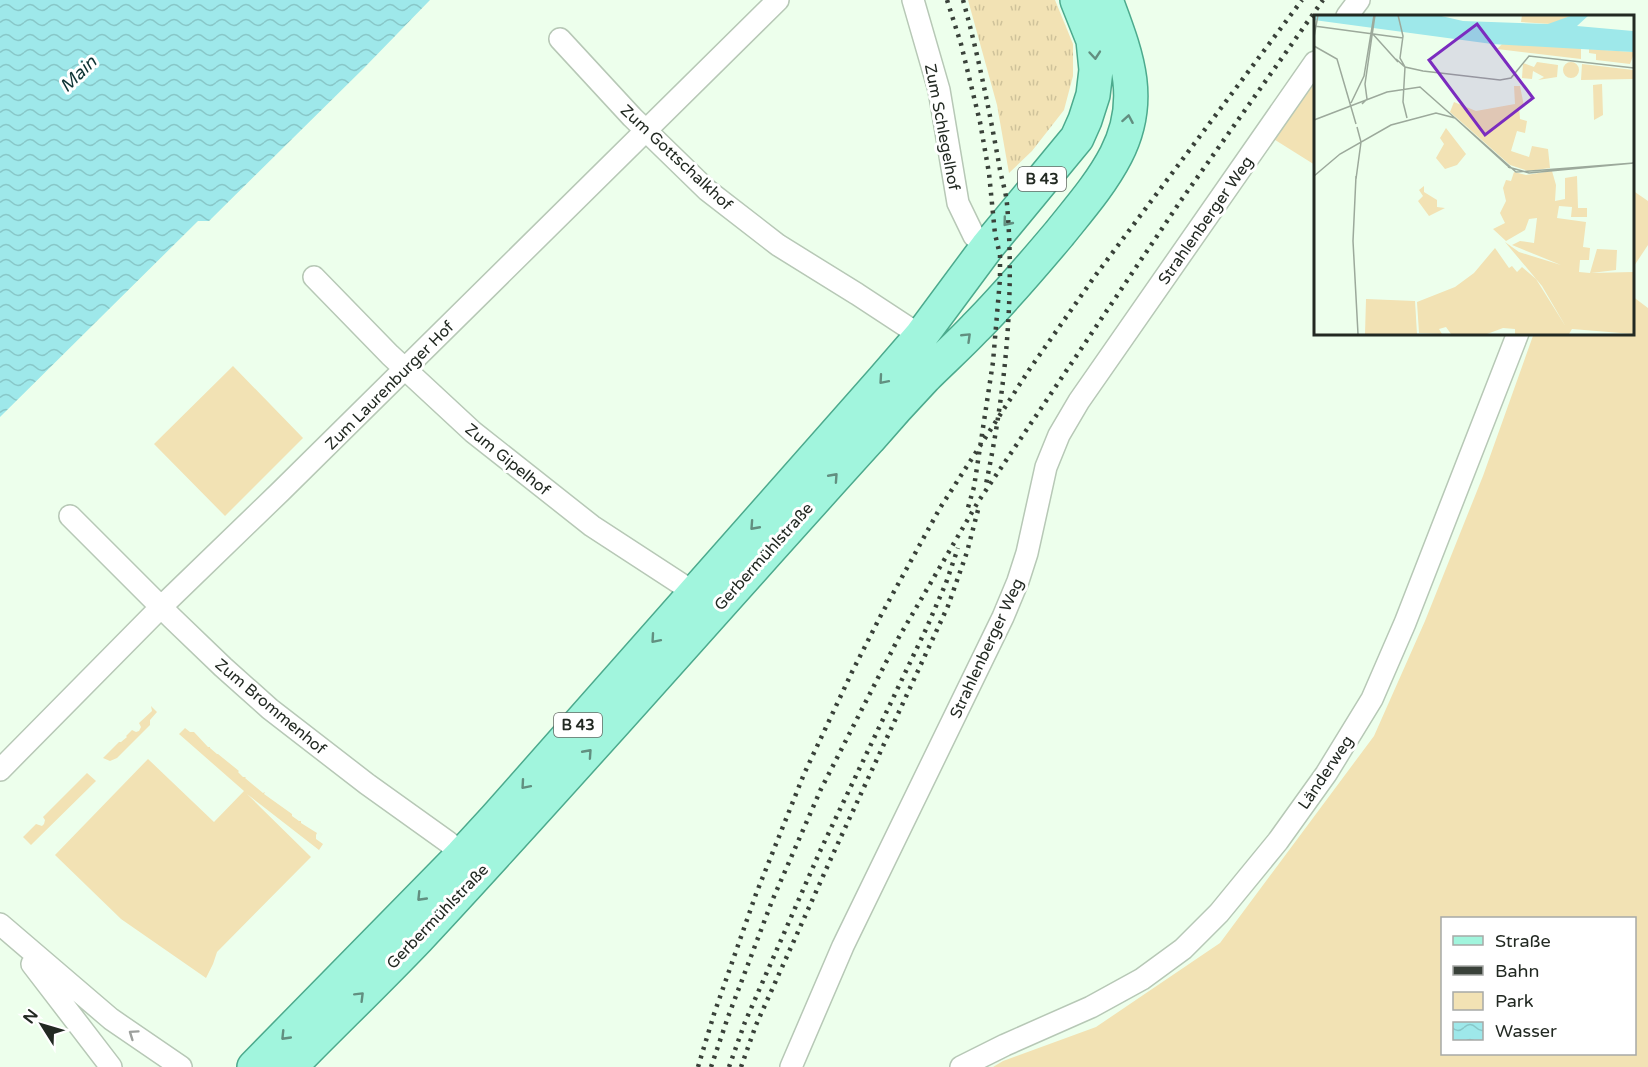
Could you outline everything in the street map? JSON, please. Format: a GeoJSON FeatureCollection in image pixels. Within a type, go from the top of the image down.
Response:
{"type":"FeatureCollection","features":[{"type":"Feature","properties":{"kind":"main road","name":"Gerbermühlstraße"},"geometry":{"type":"LineString","coordinates":[[254,1067],[462,855],[693,595],[921,336],[987,247],[1077,138],[1093,95],[1096,70],[1093,40],[1077,0]]}},
{"type":"Feature","properties":{"kind":"main road","name":"Gerbermühlstraße"},"geometry":{"type":"LineString","coordinates":[[290,1067],[463,889],[925,378],[1035,263],[1094,190],[1116,154],[1127,127],[1131,96],[1130,71],[1106,0]]}},
{"type":"Feature","properties":{"kind":"main road"},"geometry":{"type":"LineString","coordinates":[[1077,138],[1089,137],[1098,146],[1101,157],[1094,190]]}},
{"type":"Feature","properties":{"kind":"street","name":"Zum Laurenburger Hof"},"geometry":{"type":"LineString","coordinates":[[0,770],[161,607],[778,0]]}},
{"type":"Feature","properties":{"kind":"street","name":"Zum Schlegelhof"},"geometry":{"type":"LineString","coordinates":[[913,0],[939,90],[958,203],[974,236],[987,247]]}},
{"type":"Feature","properties":{"kind":"street"},"geometry":{"type":"LineString","coordinates":[[1348,15],[1359,0]]}},
{"type":"Feature","properties":{"kind":"street","name":"Zum Gottschalkhof"},"geometry":{"type":"LineString","coordinates":[[560,39],[645,131],[707,190],[778,245],[921,336]]}},
{"type":"Feature","properties":{"kind":"street","name":"Strahlenberger Weg"},"geometry":{"type":"LineString","coordinates":[[791,1067],[843,946],[1003,617],[1018,581],[1032,533],[1046,467],[1059,435],[1079,401],[1314,63]]}},
{"type":"Feature","properties":{"kind":"street","name":"Zum Gipelhof"},"geometry":{"type":"LineString","coordinates":[[314,277],[405,369],[473,432],[583,518],[681,584],[693,595]]}},
{"type":"Feature","properties":{"kind":"street","name":"Länderweg"},"geometry":{"type":"LineString","coordinates":[[961,1067],[1091,1007],[1142,979],[1183,949],[1207,926],[1278,841],[1326,774],[1372,699],[1405,622],[1518,334]]}},
{"type":"Feature","properties":{"kind":"street"},"geometry":{"type":"LineString","coordinates":[[921,336],[925,349],[925,378]]}},
{"type":"Feature","properties":{"kind":"street","name":"Zum Brommenhof"},"geometry":{"type":"LineString","coordinates":[[70,516],[223,667],[270,709],[359,778],[448,842],[462,855]]}},
{"type":"Feature","properties":{"kind":"street"},"geometry":{"type":"LineString","coordinates":[[693,595],[698,620],[697,630]]}},
{"type":"Feature","properties":{"kind":"street"},"geometry":{"type":"LineString","coordinates":[[462,855],[465,870],[463,889]]}},
{"type":"Feature","properties":{"kind":"street"},"geometry":{"type":"LineString","coordinates":[[3,927],[111,1067]]}},
{"type":"Feature","properties":{"kind":"street"},"geometry":{"type":"LineString","coordinates":[[3,927],[111,1019],[181,1067]]}},
{"type":"Feature","properties":{"kind":"green space"},"geometry":{"type":"Polygon","coordinates":[[[968,0],[1055,0],[1073,44],[1073,76],[1064,110],[1032,151],[1009,173],[997,105],[968,0]]]}},
{"type":"Feature","properties":{"kind":"green space"},"geometry":{"type":"Polygon","coordinates":[[[1314,77],[1314,164],[1272,138],[1314,77]]]}},
{"type":"Feature","properties":{"kind":"green space"},"geometry":{"type":"Polygon","coordinates":[[[1633,191],[1648,201],[1648,245],[1633,268],[1633,191]]]}},
{"type":"Feature","properties":{"kind":"green space"},"geometry":{"type":"Polygon","coordinates":[[[1633,297],[1648,308],[1648,1067],[993,1067],[1003,1061],[1096,1027],[1220,943],[1374,736],[1425,621],[1483,476],[1534,334],[1633,334],[1633,297]]]}},
{"type":"Feature","properties":{"kind":"green space"},"geometry":{"type":"Polygon","coordinates":[[[233,366],[303,438],[225,516],[154,444],[233,366]]]}},
{"type":"Feature","properties":{"kind":"green space"},"geometry":{"type":"Polygon","coordinates":[[[151,706],[157,712],[150,720],[150,725],[117,758],[110,761],[103,758],[132,730],[139,731],[141,727],[139,723],[152,711],[151,706]]]}},
{"type":"Feature","properties":{"kind":"green space"},"geometry":{"type":"Polygon","coordinates":[[[185,728],[194,732],[243,777],[246,777],[263,793],[265,792],[264,794],[317,833],[316,839],[323,844],[319,850],[247,794],[311,857],[217,952],[206,978],[121,919],[55,855],[148,759],[214,822],[244,791],[179,734],[185,728]]]}},
{"type":"Feature","properties":{"kind":"green space"},"geometry":{"type":"Polygon","coordinates":[[[87,773],[96,781],[31,845],[23,837],[36,824],[42,826],[44,824],[43,817],[87,773]]]}},
{"type":"Feature","properties":{"kind":"water","name":"Main"},"geometry":{"type":"Polygon","coordinates":[[[0,0],[430,0],[209,221],[198,221],[0,417],[0,0]]]}},
{"type":"Feature","properties":{"kind":"railway"},"geometry":{"type":"LineString","coordinates":[[947,0],[961,44],[980,122],[989,173],[995,234],[1000,255],[993,362],[974,487],[967,511]]}},
{"type":"Feature","properties":{"kind":"railway"},"geometry":{"type":"LineString","coordinates":[[963,0],[974,41],[1006,194],[1009,239],[1007,345],[993,450],[986,484]]}},
{"type":"Feature","properties":{"kind":"railway"},"geometry":{"type":"LineString","coordinates":[[698,1067],[756,894],[804,774],[880,617],[940,508],[1029,370],[1095,276],[1302,0]]}},
{"type":"Feature","properties":{"kind":"railway"},"geometry":{"type":"LineString","coordinates":[[711,1067],[772,901],[821,789],[899,637],[978,502],[1182,199],[1323,0]]}},
{"type":"Feature","properties":{"kind":"railway"},"geometry":{"type":"LineString","coordinates":[[741,1067],[756,1025],[948,606],[967,552],[978,510]]}},
{"type":"Feature","properties":{"kind":"railway"},"geometry":{"type":"LineString","coordinates":[[729,1067],[745,1022],[821,849],[927,627],[958,548]]}}]}
